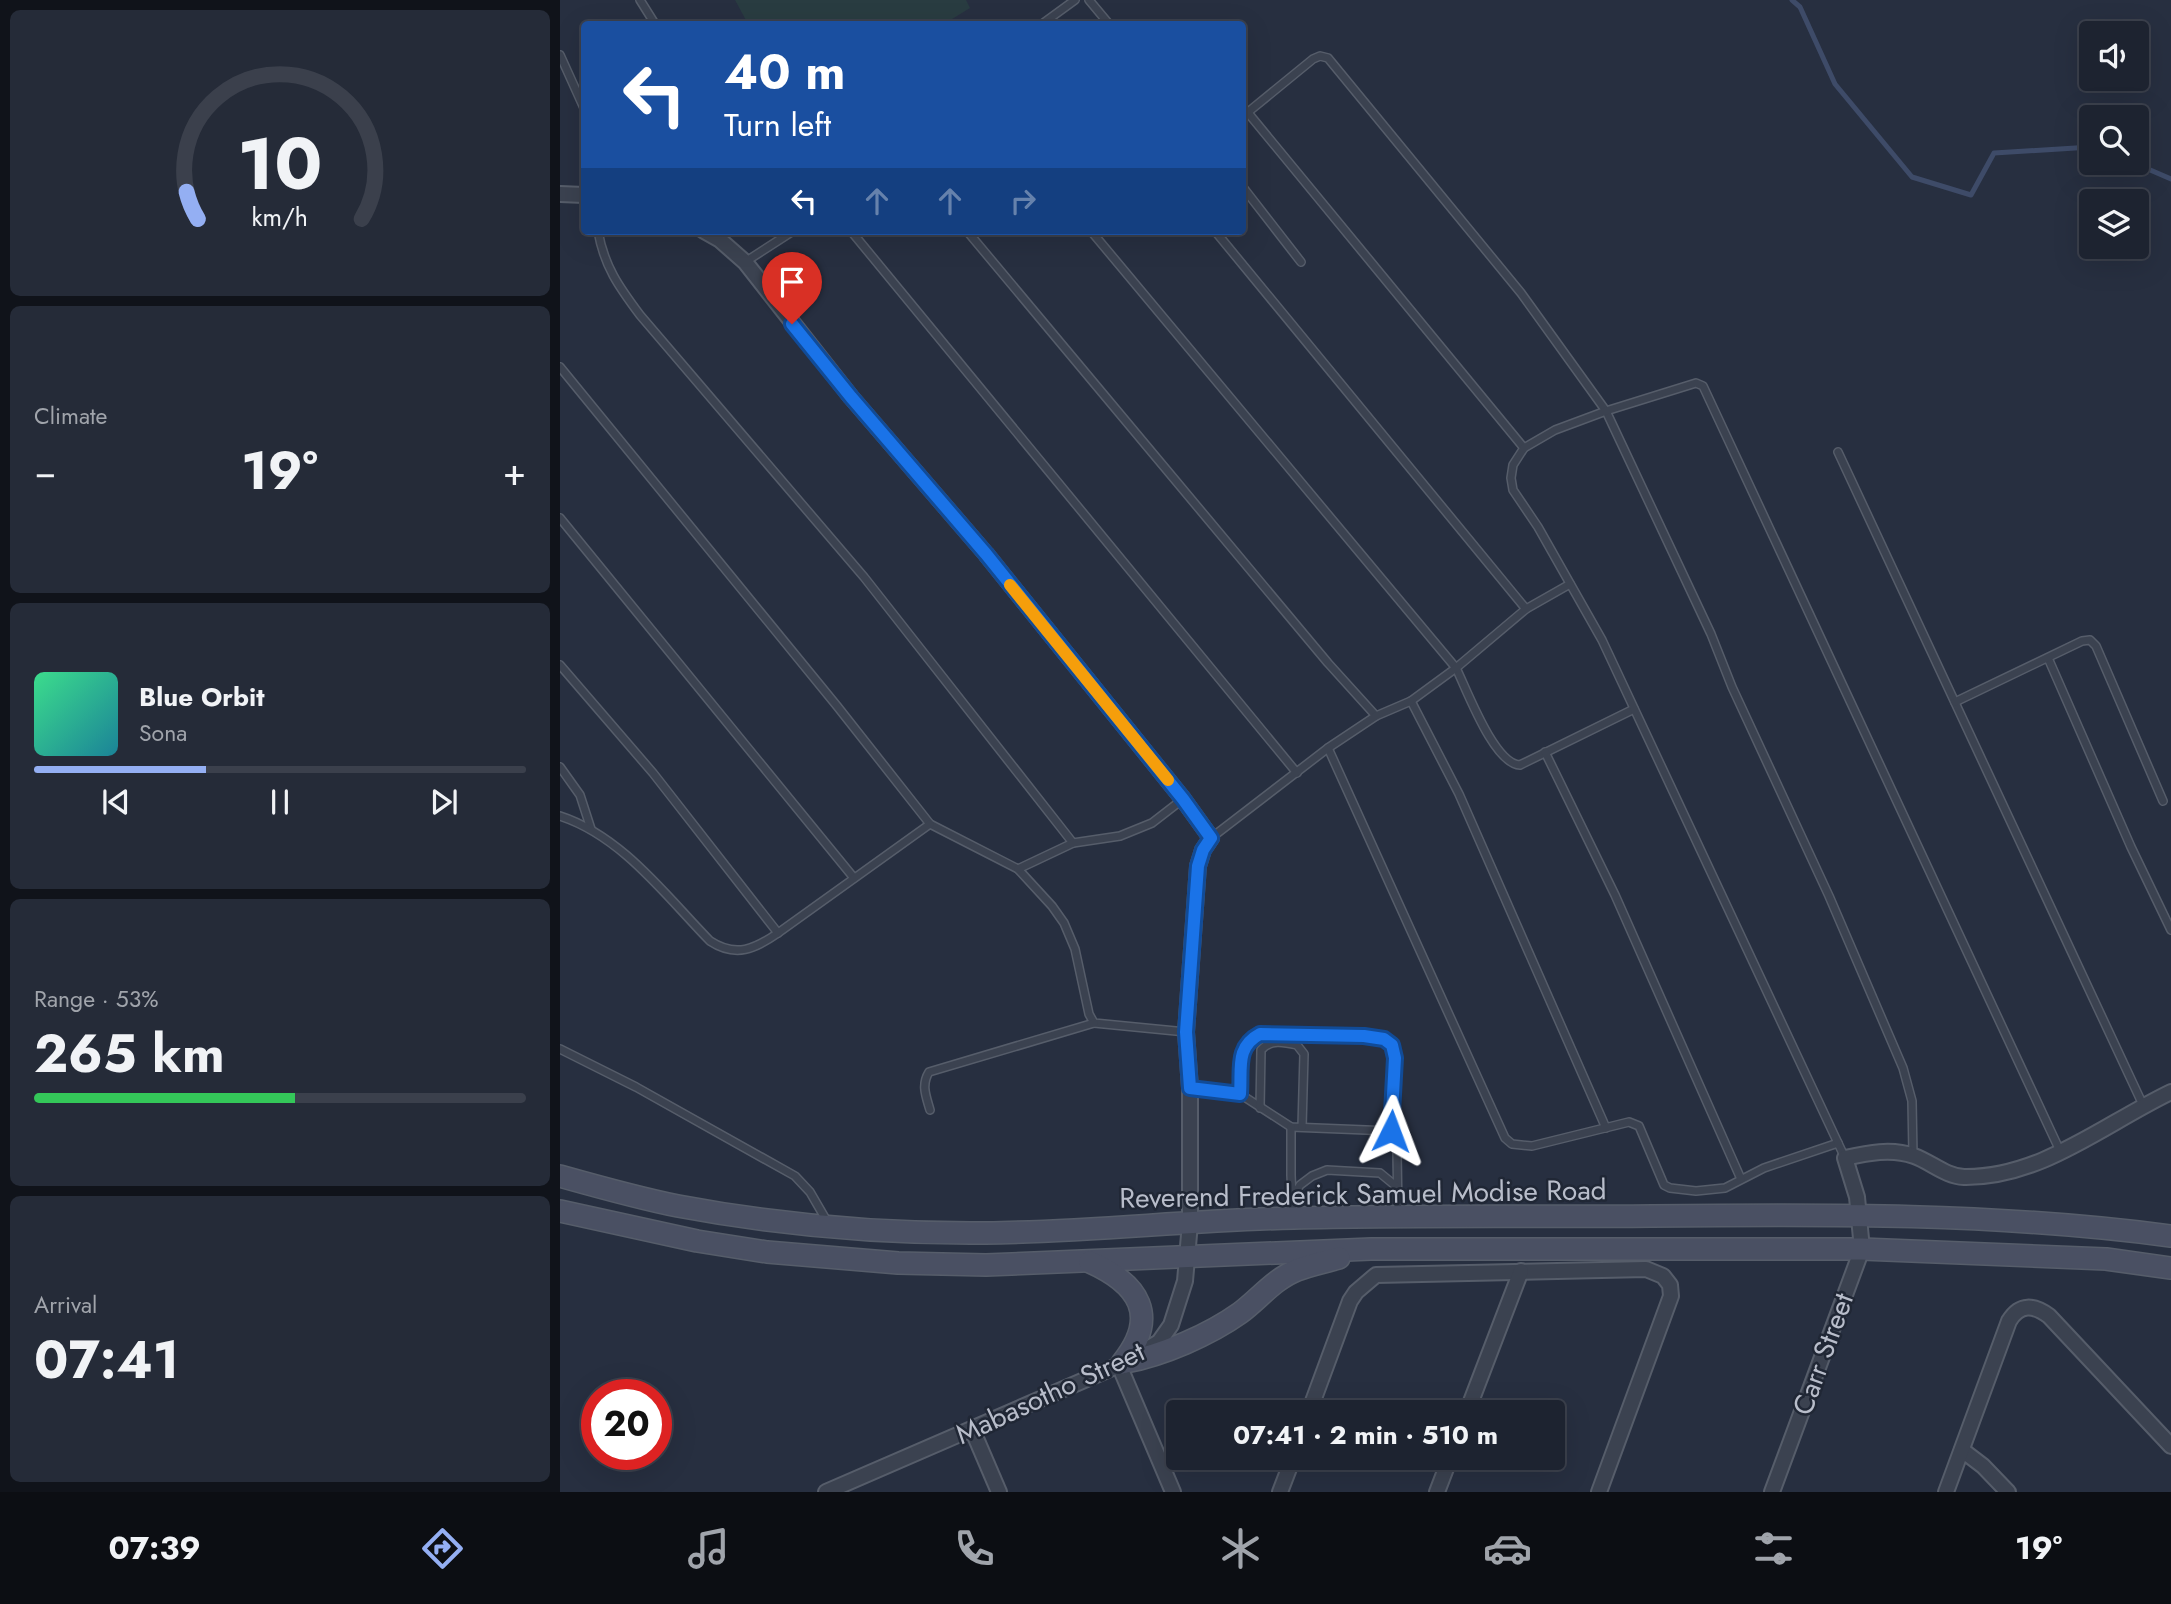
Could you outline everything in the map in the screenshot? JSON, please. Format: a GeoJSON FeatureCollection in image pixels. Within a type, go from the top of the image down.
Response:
{"type":"FeatureCollection","features":[{"type":"Feature","properties":{"kind":"main road","name":"Reverend Frederick Samuel Modise Road"},"geometry":{"type":"LineString","coordinates":[[560,1176],[679,1206],[791,1224],[984,1233],[1189,1223],[1293,1208],[1398,1217],[1860,1214],[2011,1219],[2171,1236]]}},
{"type":"Feature","properties":{"kind":"main road","name":"Reverend Frederick Samuel Modise Road"},"geometry":{"type":"LineString","coordinates":[[560,1210],[697,1241],[842,1260],[986,1265],[1371,1249],[1862,1249],[2106,1259],[2171,1268]]}},
{"type":"Feature","properties":{"kind":"main road"},"geometry":{"type":"LineString","coordinates":[[1122,1363],[1156,1355],[1209,1331],[1232,1318],[1296,1270],[1371,1249]]}},
{"type":"Feature","properties":{"kind":"main road"},"geometry":{"type":"LineString","coordinates":[[1088,1261],[1130,1286],[1140,1304],[1141,1318],[1136,1342],[1122,1363]]}},
{"type":"Feature","properties":{"kind":"street"},"geometry":{"type":"LineString","coordinates":[[560,194],[581,195]]}},
{"type":"Feature","properties":{"kind":"street"},"geometry":{"type":"LineString","coordinates":[[711,235],[746,262],[851,397],[986,554],[1183,799],[1211,838]]}},
{"type":"Feature","properties":{"kind":"street","name":"Mabasotho Street"},"geometry":{"type":"LineString","coordinates":[[826,1492],[1122,1363],[1159,1342],[1171,1325],[1179,1304],[1188,1256],[1190,1088],[1186,1032],[1198,866],[1203,850],[1211,838]]}},
{"type":"Feature","properties":{"kind":"street"},"geometry":{"type":"LineString","coordinates":[[1845,1158],[1878,1151],[1913,1156],[1951,1175],[1964,1177],[2009,1171],[2061,1153],[2143,1105],[2171,1092]]}},
{"type":"Feature","properties":{"kind":"street","name":"Carr Street"},"geometry":{"type":"LineString","coordinates":[[1772,1492],[1862,1249],[1860,1214],[1845,1158]]}},
{"type":"Feature","properties":{"kind":"street"},"geometry":{"type":"LineString","coordinates":[[1313,1400],[1350,1301],[1356,1292],[1376,1275],[1646,1269],[1656,1272],[1670,1285],[1671,1296],[1598,1492]]}},
{"type":"Feature","properties":{"kind":"street"},"geometry":{"type":"LineString","coordinates":[[1472,1400],[1521,1271]]}},
{"type":"Feature","properties":{"kind":"street"},"geometry":{"type":"LineString","coordinates":[[1945,1492],[2013,1315],[2020,1309],[2032,1307],[2049,1316],[2171,1446]]}},
{"type":"Feature","properties":{"kind":"street"},"geometry":{"type":"LineString","coordinates":[[1122,1363],[1173,1492]]}},
{"type":"Feature","properties":{"kind":"street"},"geometry":{"type":"LineString","coordinates":[[972,1429],[999,1492]]}},
{"type":"Feature","properties":{"kind":"street"},"geometry":{"type":"LineString","coordinates":[[1962,1450],[1983,1466],[2008,1492]]}},
{"type":"Feature","properties":{"kind":"street"},"geometry":{"type":"LineString","coordinates":[[1280,1492],[1288,1470]]}},
{"type":"Feature","properties":{"kind":"street"},"geometry":{"type":"LineString","coordinates":[[1437,1492],[1445,1470]]}},
{"type":"Feature","properties":{"kind":"lane"},"geometry":{"type":"LineString","coordinates":[[640,0],[653,21]]}},
{"type":"Feature","properties":{"kind":"lane"},"geometry":{"type":"LineString","coordinates":[[1047,21],[1075,0]]}},
{"type":"Feature","properties":{"kind":"lane"},"geometry":{"type":"LineString","coordinates":[[1089,0],[1106,21]]}},
{"type":"Feature","properties":{"kind":"lane"},"geometry":{"type":"LineString","coordinates":[[560,55],[581,101]]}},
{"type":"Feature","properties":{"kind":"lane"},"geometry":{"type":"LineString","coordinates":[[1524,448],[1246,115],[1313,59],[1320,56],[1328,58],[1521,293],[1606,411],[1711,634],[1732,687],[1829,896],[1903,1068],[1912,1101],[1913,1156]]}},
{"type":"Feature","properties":{"kind":"lane"},"geometry":{"type":"LineString","coordinates":[[1246,191],[1301,262]]}},
{"type":"Feature","properties":{"kind":"lane"},"geometry":{"type":"LineString","coordinates":[[599,235],[601,250],[615,283],[864,577],[1073,843]]}},
{"type":"Feature","properties":{"kind":"lane"},"geometry":{"type":"LineString","coordinates":[[746,262],[787,235]]}},
{"type":"Feature","properties":{"kind":"lane"},"geometry":{"type":"LineString","coordinates":[[854,235],[1297,773]]}},
{"type":"Feature","properties":{"kind":"lane"},"geometry":{"type":"LineString","coordinates":[[970,235],[1328,663],[1376,716]]}},
{"type":"Feature","properties":{"kind":"lane"},"geometry":{"type":"LineString","coordinates":[[1094,235],[1456,668],[1487,732],[1508,761],[1520,765],[1634,709]]}},
{"type":"Feature","properties":{"kind":"lane"},"geometry":{"type":"LineString","coordinates":[[1218,235],[1526,609]]}},
{"type":"Feature","properties":{"kind":"lane"},"geometry":{"type":"LineString","coordinates":[[560,367],[930,824],[1018,869],[1052,906],[1064,923],[1075,948],[1089,1014],[1094,1023]]}},
{"type":"Feature","properties":{"kind":"lane"},"geometry":{"type":"LineString","coordinates":[[1845,1158],[1602,639],[1538,527],[1513,490],[1513,465],[1524,448],[1555,430],[1696,383],[1703,386],[2061,1153]]}},
{"type":"Feature","properties":{"kind":"lane"},"geometry":{"type":"LineString","coordinates":[[1838,452],[2143,1105]]}},
{"type":"Feature","properties":{"kind":"lane"},"geometry":{"type":"LineString","coordinates":[[560,518],[854,878]]}},
{"type":"Feature","properties":{"kind":"lane"},"geometry":{"type":"LineString","coordinates":[[1211,838],[1328,748],[1376,716],[1411,701],[1456,668],[1526,609],[1570,584]]}},
{"type":"Feature","properties":{"kind":"lane"},"geometry":{"type":"LineString","coordinates":[[1955,702],[2086,639],[2094,643],[2163,801]]}},
{"type":"Feature","properties":{"kind":"lane"},"geometry":{"type":"LineString","coordinates":[[2048,658],[2131,847],[2171,930]]}},
{"type":"Feature","properties":{"kind":"lane"},"geometry":{"type":"LineString","coordinates":[[560,665],[653,773],[778,933]]}},
{"type":"Feature","properties":{"kind":"lane"},"geometry":{"type":"LineString","coordinates":[[1411,701],[1464,806],[1606,1128]]}},
{"type":"Feature","properties":{"kind":"lane"},"geometry":{"type":"LineString","coordinates":[[1328,748],[1505,1138],[1513,1144],[1532,1146],[1629,1122],[1639,1126],[1661,1181],[1670,1188],[1711,1191],[1725,1188],[1764,1168],[1838,1143]]}},
{"type":"Feature","properties":{"kind":"lane"},"geometry":{"type":"LineString","coordinates":[[1545,752],[1615,895],[1741,1180]]}},
{"type":"Feature","properties":{"kind":"lane"},"geometry":{"type":"LineString","coordinates":[[560,767],[580,795],[591,829]]}},
{"type":"Feature","properties":{"kind":"lane"},"geometry":{"type":"LineString","coordinates":[[1018,869],[1073,843],[1120,836],[1152,823],[1183,799]]}},
{"type":"Feature","properties":{"kind":"lane"},"geometry":{"type":"LineString","coordinates":[[560,816],[591,829],[622,851],[716,945],[749,950],[758,947],[930,824]]}},
{"type":"Feature","properties":{"kind":"lane"},"geometry":{"type":"LineString","coordinates":[[930,1110],[924,1089],[929,1072],[1094,1023],[1186,1032]]}},
{"type":"Feature","properties":{"kind":"lane"},"geometry":{"type":"LineString","coordinates":[[1240,1094],[1242,1050],[1248,1041],[1260,1034],[1364,1036],[1384,1039],[1392,1045],[1395,1058],[1391,1131],[1397,1152],[1398,1217]]}},
{"type":"Feature","properties":{"kind":"lane"},"geometry":{"type":"LineString","coordinates":[[1260,1108],[1261,1050],[1273,1042],[1297,1045],[1304,1054],[1302,1127]]}},
{"type":"Feature","properties":{"kind":"lane"},"geometry":{"type":"LineString","coordinates":[[560,1049],[636,1087],[794,1175],[810,1192],[829,1225]]}},
{"type":"Feature","properties":{"kind":"lane"},"geometry":{"type":"LineString","coordinates":[[1190,1088],[1240,1094],[1291,1127],[1391,1131]]}},
{"type":"Feature","properties":{"kind":"lane"},"geometry":{"type":"LineString","coordinates":[[1291,1127],[1293,1208]]}},
{"type":"Feature","properties":{"kind":"lane"},"geometry":{"type":"LineString","coordinates":[[1293,1208],[1300,1185],[1327,1170],[1380,1173],[1397,1187]]}},
{"type":"Feature","properties":{"kind":"green space"},"geometry":{"type":"Polygon","coordinates":[[[735,0],[966,0],[970,8],[949,21],[746,21],[735,0]]]}},
{"type":"Feature","properties":{"kind":"waterway"},"geometry":{"type":"LineString","coordinates":[[1792,0],[1800,7],[1835,84],[1912,177],[1971,195],[1994,153],[2079,148]]}},
{"type":"Feature","properties":{"kind":"waterway"},"geometry":{"type":"LineString","coordinates":[[2149,169],[2171,179]]}},
{"type":"Feature","properties":{"kind":"slow traffic"},"geometry":{"type":"LineString","coordinates":[[1010,585],[1168,780]]}},
{"type":"Feature","properties":{"kind":"route"},"geometry":{"type":"LineString","coordinates":[[792,324],[986,554],[1183,799],[1211,838],[1203,850],[1198,866],[1186,1032],[1190,1088],[1240,1094],[1242,1050],[1248,1041],[1260,1034],[1364,1036],[1384,1039],[1392,1045],[1395,1058],[1391,1131]]}}]}
